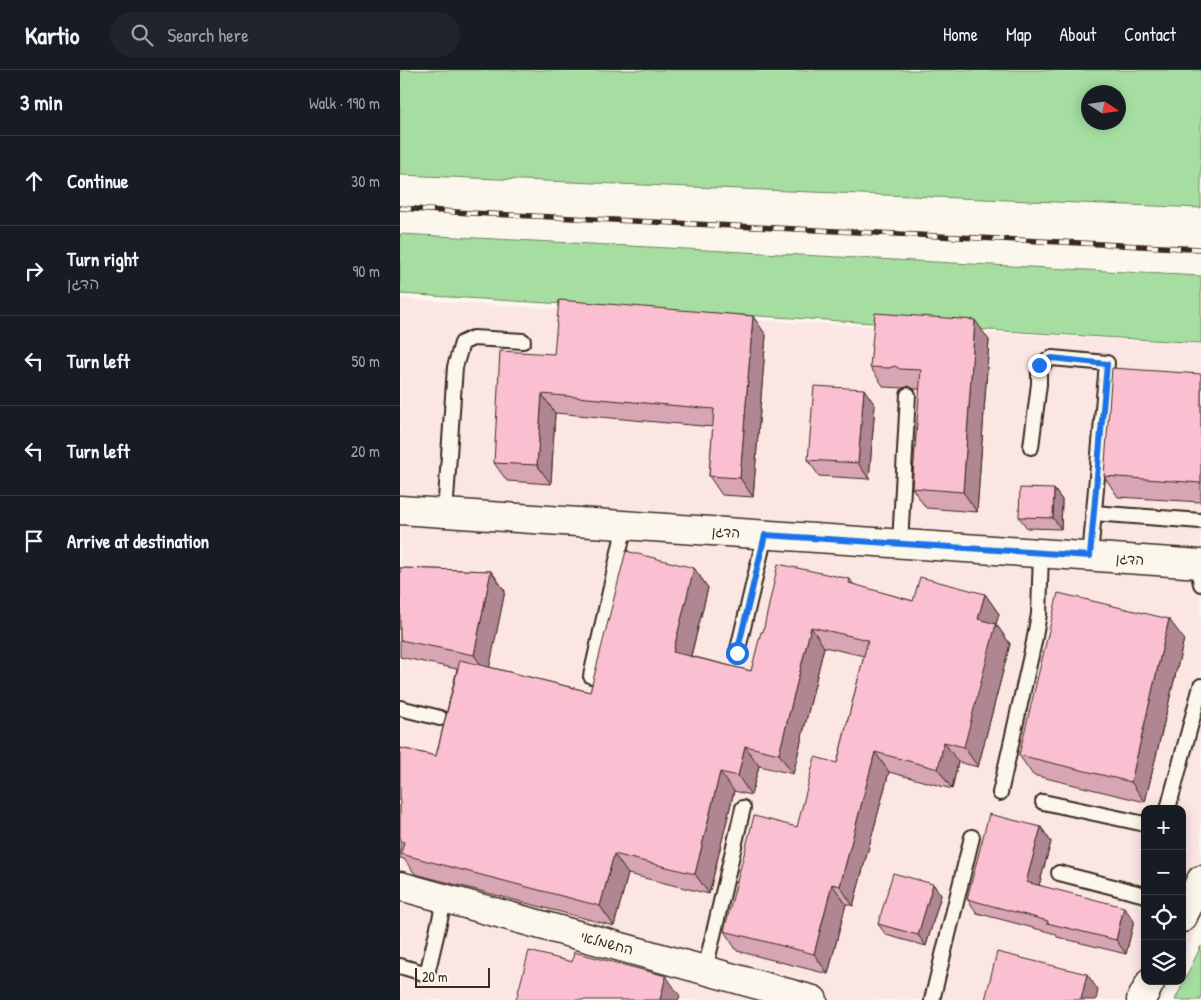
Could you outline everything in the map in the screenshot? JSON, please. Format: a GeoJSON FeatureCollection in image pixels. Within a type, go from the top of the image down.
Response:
{"type":"FeatureCollection","features":[{"type":"Feature","properties":{"kind":"street","name":"הדגן"},"geometry":{"type":"LineString","coordinates":[[400,510],[1090,556],[1200,571]]}},
{"type":"Feature","properties":{"kind":"street"},"geometry":{"type":"LineString","coordinates":[[1186,908],[1201,880]]}},
{"type":"Feature","properties":{"kind":"street","name":"החשמלאי"},"geometry":{"type":"LineString","coordinates":[[400,886],[705,970],[750,992],[813,1000]]}},
{"type":"Feature","properties":{"kind":"street"},"geometry":{"type":"LineString","coordinates":[[1141,1000],[1149,985]]}},
{"type":"Feature","properties":{"kind":"lane"},"geometry":{"type":"LineString","coordinates":[[446,514],[455,367],[462,343],[473,338],[523,341]]}},
{"type":"Feature","properties":{"kind":"lane"},"geometry":{"type":"LineString","coordinates":[[1031,446],[1039,384],[1039,365],[1052,358],[1107,364],[1090,556]]}},
{"type":"Feature","properties":{"kind":"lane"},"geometry":{"type":"LineString","coordinates":[[900,544],[908,395]]}},
{"type":"Feature","properties":{"kind":"lane"},"geometry":{"type":"LineString","coordinates":[[1093,513],[1201,521]]}},
{"type":"Feature","properties":{"kind":"lane"},"geometry":{"type":"LineString","coordinates":[[591,676],[625,525]]}},
{"type":"Feature","properties":{"kind":"lane"},"geometry":{"type":"LineString","coordinates":[[737,653],[765,535]]}},
{"type":"Feature","properties":{"kind":"lane"},"geometry":{"type":"LineString","coordinates":[[1000,793],[1039,614],[1041,553]]}},
{"type":"Feature","properties":{"kind":"lane"},"geometry":{"type":"LineString","coordinates":[[1169,805],[1201,686]]}},
{"type":"Feature","properties":{"kind":"lane"},"geometry":{"type":"LineString","coordinates":[[400,708],[440,718]]}},
{"type":"Feature","properties":{"kind":"lane"},"geometry":{"type":"LineString","coordinates":[[1043,802],[1141,823]]}},
{"type":"Feature","properties":{"kind":"lane"},"geometry":{"type":"LineString","coordinates":[[705,970],[743,808]]}},
{"type":"Feature","properties":{"kind":"lane"},"geometry":{"type":"LineString","coordinates":[[932,1000],[972,837]]}},
{"type":"Feature","properties":{"kind":"lane"},"geometry":{"type":"LineString","coordinates":[[1059,873],[1141,894]]}},
{"type":"Feature","properties":{"kind":"lane"},"geometry":{"type":"LineString","coordinates":[[400,966],[428,974],[445,898]]}},
{"type":"Feature","properties":{"kind":"shaded area"},"geometry":{"type":"Polygon","coordinates":[[[400,299],[600,312],[1201,344],[1201,920],[1186,952],[1186,805],[1141,805],[1141,985],[1170,985],[1163,1000],[400,1000],[400,299]]]}},
{"type":"Feature","properties":{"kind":"green space"},"geometry":{"type":"Polygon","coordinates":[[[400,70],[1201,70],[1201,208],[400,175],[400,70]]]}},
{"type":"Feature","properties":{"kind":"green space"},"geometry":{"type":"Polygon","coordinates":[[[400,234],[1201,276],[1201,343],[400,294],[400,234]]]}},
{"type":"Feature","properties":{"kind":"green space"},"geometry":{"type":"Polygon","coordinates":[[[1201,946],[1201,1000],[1175,1000],[1182,985],[1186,985],[1186,977],[1201,946]]]}},
{"type":"Feature","properties":{"kind":"building"},"geometry":{"type":"Polygon","coordinates":[[[559,300],[753,316],[740,478],[709,476],[714,409],[542,394],[537,465],[494,463],[500,351],[554,354],[559,300]]]}},
{"type":"Feature","properties":{"kind":"building"},"geometry":{"type":"Polygon","coordinates":[[[875,313],[975,320],[963,492],[912,488],[921,370],[900,369],[895,366],[889,368],[870,367],[875,313]]]}},
{"type":"Feature","properties":{"kind":"building"},"geometry":{"type":"Polygon","coordinates":[[[1112,368],[1201,374],[1201,483],[1104,476],[1112,368]]]}},
{"type":"Feature","properties":{"kind":"building"},"geometry":{"type":"Polygon","coordinates":[[[814,386],[864,389],[858,463],[808,460],[814,386]]]}},
{"type":"Feature","properties":{"kind":"building"},"geometry":{"type":"Polygon","coordinates":[[[1020,488],[1054,489],[1053,518],[1019,517],[1020,488]]]}},
{"type":"Feature","properties":{"kind":"building"},"geometry":{"type":"Polygon","coordinates":[[[626,551],[694,568],[673,652],[751,671],[761,632],[763,632],[778,564],[850,579],[849,583],[913,601],[920,577],[985,594],[978,619],[996,624],[964,747],[944,742],[938,769],[875,752],[840,886],[832,884],[814,954],[724,931],[754,816],[797,827],[815,757],[837,763],[868,640],[811,627],[779,754],[745,746],[738,776],[720,772],[695,874],[614,854],[600,906],[401,854],[404,842],[400,841],[400,748],[436,756],[460,660],[590,692],[626,551]]]}},
{"type":"Feature","properties":{"kind":"building"},"geometry":{"type":"Polygon","coordinates":[[[400,568],[491,571],[474,655],[400,640],[400,568]]]}},
{"type":"Feature","properties":{"kind":"building"},"geometry":{"type":"Polygon","coordinates":[[[1058,593],[1169,619],[1131,782],[1019,755],[1058,593]]]}},
{"type":"Feature","properties":{"kind":"building"},"geometry":{"type":"Polygon","coordinates":[[[989,814],[1041,827],[1026,882],[1124,907],[1116,940],[1047,923],[1048,921],[967,899],[989,814]]]}},
{"type":"Feature","properties":{"kind":"building"},"geometry":{"type":"Polygon","coordinates":[[[893,873],[933,884],[918,935],[878,924],[893,873]]]}},
{"type":"Feature","properties":{"kind":"building"},"geometry":{"type":"Polygon","coordinates":[[[529,951],[572,962],[574,952],[666,976],[660,1000],[516,1000],[529,951]]]}},
{"type":"Feature","properties":{"kind":"building"},"geometry":{"type":"Polygon","coordinates":[[[997,952],[1087,974],[1081,1000],[985,1000],[997,952]]]}},
{"type":"Feature","properties":{"kind":"railway"},"geometry":{"type":"LineString","coordinates":[[400,208],[1201,249]]}},
{"type":"Feature","properties":{"kind":"route"},"geometry":{"type":"LineString","coordinates":[[737,653],[765,535],[1090,556],[1107,364],[1052,358],[1039,365]]}}]}
